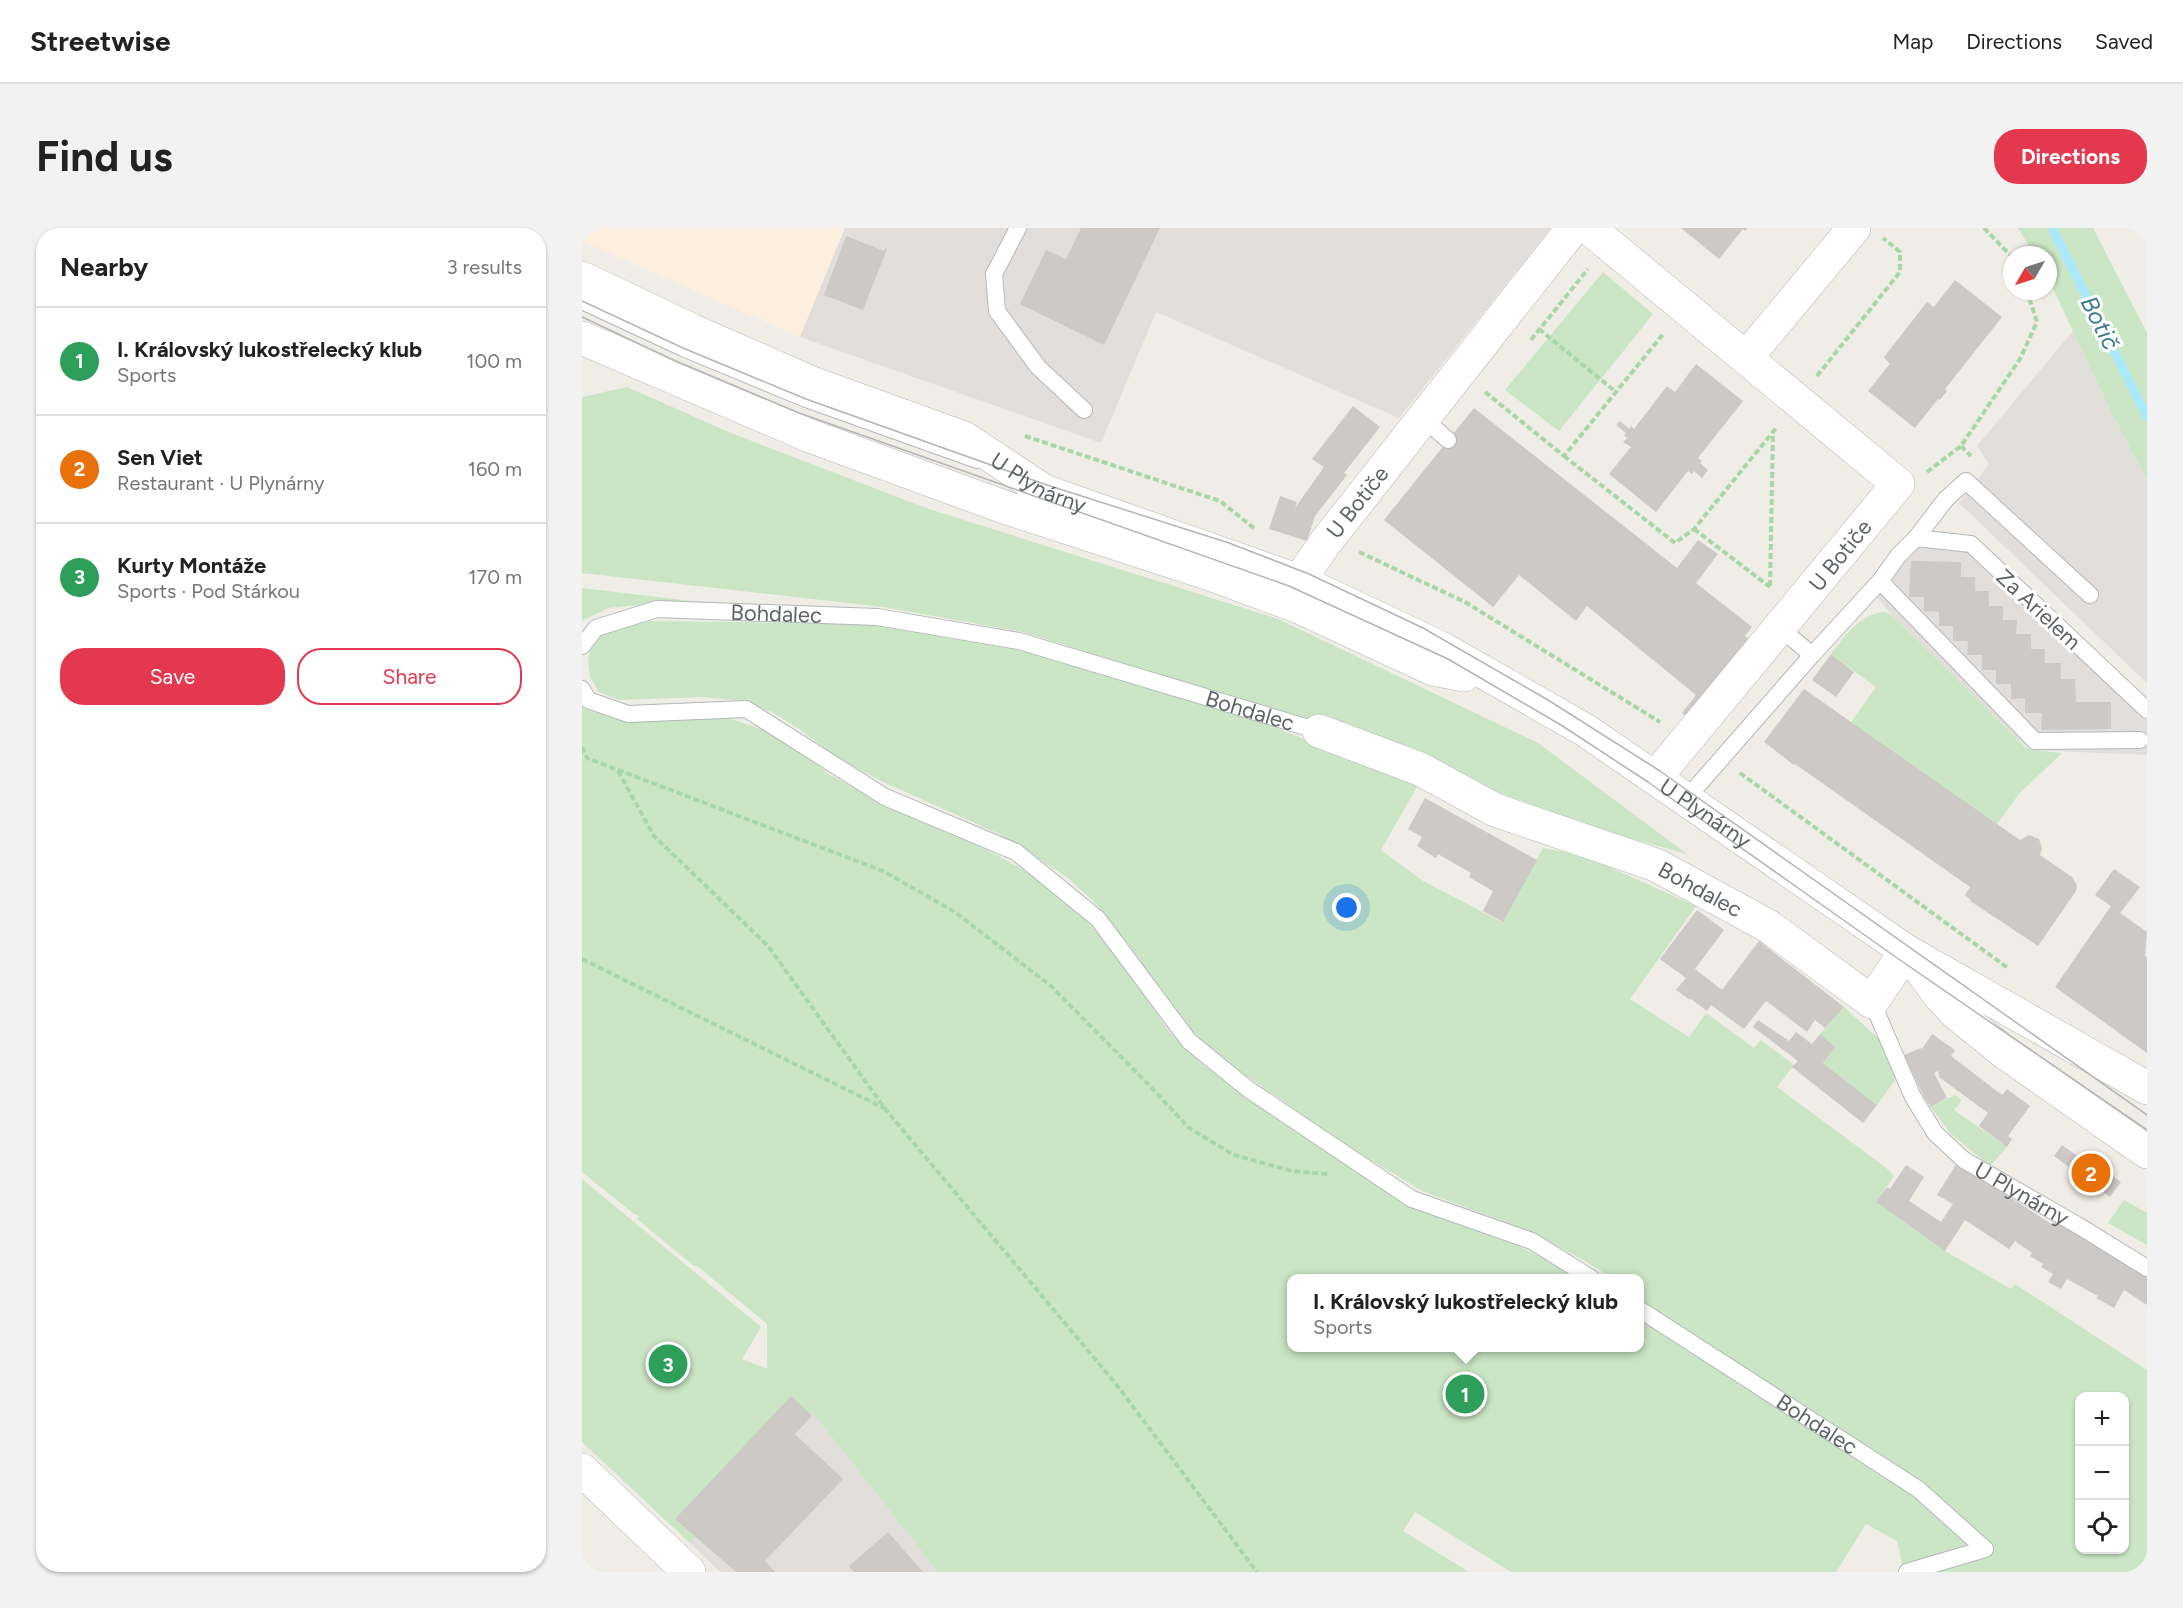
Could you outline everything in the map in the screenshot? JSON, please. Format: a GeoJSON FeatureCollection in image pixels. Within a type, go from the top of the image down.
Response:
{"type":"FeatureCollection","features":[{"type":"Feature","properties":{"kind":"street","name":"U Botiče"},"geometry":{"type":"LineString","coordinates":[[1299,581],[1324,543],[1573,228]]}},
{"type":"Feature","properties":{"kind":"street"},"geometry":{"type":"LineString","coordinates":[[1746,358],[1866,231]]}},
{"type":"Feature","properties":{"kind":"street"},"geometry":{"type":"LineString","coordinates":[[1599,236],[1898,484]]}},
{"type":"Feature","properties":{"kind":"street","name":"U Plynárny"},"geometry":{"type":"LineString","coordinates":[[582,278],[691,330],[801,378],[964,438],[1044,491],[1299,581],[1443,649],[1585,730],[1906,951],[2147,1088]]}},
{"type":"Feature","properties":{"kind":"street","name":"U Plynárny"},"geometry":{"type":"LineString","coordinates":[[582,338],[810,436],[1004,507],[1210,574],[1297,606],[1433,669],[1498,680]]}},
{"type":"Feature","properties":{"kind":"street","name":"U Botiče"},"geometry":{"type":"LineString","coordinates":[[1655,778],[1898,484]]}},
{"type":"Feature","properties":{"kind":"street","name":"Bohdalec"},"geometry":{"type":"LineString","coordinates":[[1319,731],[1420,769],[1495,810],[1656,865],[1768,926],[1872,1002]]}},
{"type":"Feature","properties":{"kind":"street"},"geometry":{"type":"LineString","coordinates":[[1872,1002],[1906,951]]}},
{"type":"Feature","properties":{"kind":"street","name":"U Plynárny"},"geometry":{"type":"LineString","coordinates":[[1906,951],[1940,996],[1957,1014],[2004,1052],[2147,1152]]}},
{"type":"Feature","properties":{"kind":"street"},"geometry":{"type":"LineString","coordinates":[[582,1470],[688,1572]]}},
{"type":"Feature","properties":{"kind":"lane"},"geometry":{"type":"LineString","coordinates":[[1018,228],[994,274],[997,311],[1038,367],[1084,410]]}},
{"type":"Feature","properties":{"kind":"lane"},"geometry":{"type":"LineString","coordinates":[[582,301],[683,348],[806,399],[1020,476]]}},
{"type":"Feature","properties":{"kind":"lane"},"geometry":{"type":"LineString","coordinates":[[1422,418],[1448,440]]}},
{"type":"Feature","properties":{"kind":"lane"},"geometry":{"type":"LineString","coordinates":[[1686,799],[1720,758],[1880,581],[1946,499],[1966,481],[2090,595]]}},
{"type":"Feature","properties":{"kind":"lane","name":"Za Arielem"},"geometry":{"type":"LineString","coordinates":[[1916,538],[1971,544],[2147,710]]}},
{"type":"Feature","properties":{"kind":"lane"},"geometry":{"type":"LineString","coordinates":[[1880,581],[2035,741],[2140,741]]}},
{"type":"Feature","properties":{"kind":"lane","name":"Bohdalec"},"geometry":{"type":"LineString","coordinates":[[582,646],[596,628],[657,609],[877,617],[1019,641],[1319,731]]}},
{"type":"Feature","properties":{"kind":"lane"},"geometry":{"type":"LineString","coordinates":[[1780,628],[1812,655]]}},
{"type":"Feature","properties":{"kind":"lane"},"geometry":{"type":"LineString","coordinates":[[582,689],[588,700],[628,714],[746,709],[885,797],[1016,852],[1098,919],[1189,1041],[1248,1089],[1412,1199],[1532,1241],[1585,1274]]}},
{"type":"Feature","properties":{"kind":"lane","name":"U Plynárny"},"geometry":{"type":"LineString","coordinates":[[1872,1002],[1913,1097],[1935,1133],[1964,1160],[2147,1268]]}},
{"type":"Feature","properties":{"kind":"lane","name":"Bohdalec"},"geometry":{"type":"LineString","coordinates":[[1644,1312],[1918,1489],[1985,1549],[1908,1572]]}},
{"type":"Feature","properties":{"kind":"path"},"geometry":{"type":"LineString","coordinates":[[1984,228],[2003,247]]}},
{"type":"Feature","properties":{"kind":"path"},"geometry":{"type":"LineString","coordinates":[[1459,372],[1675,543],[1694,530],[1900,272],[1900,252],[1866,231]]}},
{"type":"Feature","properties":{"kind":"path"},"geometry":{"type":"LineString","coordinates":[[1524,348],[1539,329],[1599,236]]}},
{"type":"Feature","properties":{"kind":"path"},"geometry":{"type":"LineString","coordinates":[[1898,484],[1920,478],[1961,446],[2020,359],[2037,322],[2030,300]]}},
{"type":"Feature","properties":{"kind":"path"},"geometry":{"type":"LineString","coordinates":[[1564,456],[1685,307]]}},
{"type":"Feature","properties":{"kind":"path"},"geometry":{"type":"LineString","coordinates":[[1539,329],[1616,392]]}},
{"type":"Feature","properties":{"kind":"path"},"geometry":{"type":"LineString","coordinates":[[1487,394],[1494,385]]}},
{"type":"Feature","properties":{"kind":"path"},"geometry":{"type":"LineString","coordinates":[[1770,588],[1773,431]]}},
{"type":"Feature","properties":{"kind":"path"},"geometry":{"type":"LineString","coordinates":[[1220,501],[1259,532]]}},
{"type":"Feature","properties":{"kind":"path"},"geometry":{"type":"LineString","coordinates":[[1694,530],[1770,588]]}},
{"type":"Feature","properties":{"kind":"path"},"geometry":{"type":"LineString","coordinates":[[1324,543],[1365,554],[1465,602],[1688,739]]}},
{"type":"Feature","properties":{"kind":"path"},"geometry":{"type":"LineString","coordinates":[[1770,588],[1778,579]]}},
{"type":"Feature","properties":{"kind":"path"},"geometry":{"type":"LineString","coordinates":[[582,747],[587,759],[883,871],[955,912],[1050,986],[1189,1128],[1234,1155],[1292,1171],[1379,1178]]}},
{"type":"Feature","properties":{"kind":"path"},"geometry":{"type":"LineString","coordinates":[[1720,758],[2014,972]]}},
{"type":"Feature","properties":{"kind":"path"},"geometry":{"type":"LineString","coordinates":[[618,771],[654,836],[768,946],[886,1110],[1116,1384],[1257,1572]]}},
{"type":"Feature","properties":{"kind":"path"},"geometry":{"type":"LineString","coordinates":[[582,959],[886,1110]]}},
{"type":"Feature","properties":{"kind":"shaded area"},"geometry":{"type":"Polygon","coordinates":[[[582,228],[845,228],[800,337],[584,242],[582,228]]]}},
{"type":"Feature","properties":{"kind":"shaded area"},"geometry":{"type":"Polygon","coordinates":[[[845,228],[1551,228],[1399,418],[1156,312],[1101,443],[800,337],[845,228]]]}},
{"type":"Feature","properties":{"kind":"shaded area"},"geometry":{"type":"Polygon","coordinates":[[[2073,331],[2111,412],[2147,480],[2147,683],[1959,503],[1989,464],[1977,446],[2073,331]]]}},
{"type":"Feature","properties":{"kind":"shaded area"},"geometry":{"type":"Polygon","coordinates":[[[1919,545],[1969,550],[2147,720],[2147,755],[2033,750],[2018,740],[1893,616],[1875,595],[1919,545]]]}},
{"type":"Feature","properties":{"kind":"shaded area"},"geometry":{"type":"Polygon","coordinates":[[[813,1413],[938,1572],[720,1572],[690,1543],[813,1413]]]}},
{"type":"Feature","properties":{"kind":"green space"},"geometry":{"type":"Polygon","coordinates":[[[2018,228],[2093,228],[2147,333],[2147,480],[2111,412],[2057,297],[2057,246],[2029,246],[2018,228]]]}},
{"type":"Feature","properties":{"kind":"green space"},"geometry":{"type":"Polygon","coordinates":[[[1603,272],[1653,314],[1559,431],[1505,390],[1603,272]]]}},
{"type":"Feature","properties":{"kind":"green space"},"geometry":{"type":"Polygon","coordinates":[[[627,387],[731,433],[929,509],[1278,619],[1538,743],[1687,854],[1604,831],[1269,709],[1023,632],[883,607],[582,573],[582,397],[627,387]]]}},
{"type":"Feature","properties":{"kind":"green space"},"geometry":{"type":"Polygon","coordinates":[[[582,588],[724,605],[648,604],[608,608],[582,621],[582,588]]]}},
{"type":"Feature","properties":{"kind":"green space"},"geometry":{"type":"Polygon","coordinates":[[[1884,612],[1893,616],[2024,746],[2033,750],[2062,753],[2019,794],[1997,824],[1851,722],[1876,687],[1831,654],[1860,622],[1867,617],[1884,612]]]}},
{"type":"Feature","properties":{"kind":"green space"},"geometry":{"type":"Polygon","coordinates":[[[648,621],[882,624],[1021,647],[1264,723],[1418,785],[1381,850],[1423,881],[1502,922],[1543,848],[1582,855],[1696,906],[1630,999],[1689,1037],[1706,1013],[1754,1048],[1761,1040],[1794,1065],[1777,1087],[1894,1176],[1876,1202],[1945,1251],[2011,1289],[2015,1284],[2147,1370],[2147,1572],[1904,1572],[1897,1541],[1866,1524],[1836,1572],[1511,1572],[1415,1512],[1403,1531],[1469,1572],[938,1572],[813,1413],[690,1543],[582,1442],[582,1179],[761,1327],[742,1359],[767,1369],[767,1324],[637,1219],[639,1216],[582,1172],[582,704],[585,709],[615,719],[699,716],[735,720],[763,730],[794,747],[830,775],[872,798],[989,851],[1026,871],[1056,891],[1083,917],[1115,954],[1171,1034],[1203,1065],[1336,1158],[1581,1274],[1287,1274],[1287,1352],[1644,1352],[1644,1274],[1606,1274],[1525,1229],[1424,1192],[1344,1144],[1213,1052],[1185,1023],[1129,945],[1096,904],[1067,877],[997,833],[881,781],[839,759],[772,712],[736,700],[701,697],[619,700],[599,692],[590,677],[588,658],[594,640],[613,627],[648,621]]]}},
{"type":"Feature","properties":{"kind":"green space"},"geometry":{"type":"Polygon","coordinates":[[[1844,1007],[1880,1040],[1898,1076],[1877,1105],[1823,1063],[1835,1047],[1820,1034],[1844,1007]]]}},
{"type":"Feature","properties":{"kind":"green space"},"geometry":{"type":"Polygon","coordinates":[[[1955,1095],[1962,1100],[1954,1110],[2007,1147],[1990,1166],[1950,1133],[1931,1107],[1955,1095]]]}},
{"type":"Feature","properties":{"kind":"green space"},"geometry":{"type":"Polygon","coordinates":[[[2124,1200],[2147,1213],[2147,1245],[2108,1223],[2124,1200]]]}},
{"type":"Feature","properties":{"kind":"building"},"geometry":{"type":"Polygon","coordinates":[[[1081,228],[1160,228],[1104,345],[1020,304],[1046,250],[1066,259],[1081,228]]]}},
{"type":"Feature","properties":{"kind":"building"},"geometry":{"type":"Polygon","coordinates":[[[1681,228],[1747,228],[1745,231],[1743,229],[1719,259],[1681,228]]]}},
{"type":"Feature","properties":{"kind":"building"},"geometry":{"type":"Polygon","coordinates":[[[846,236],[884,251],[885,248],[887,249],[863,310],[824,295],[846,236]]]}},
{"type":"Feature","properties":{"kind":"building"},"geometry":{"type":"Polygon","coordinates":[[[1955,280],[2002,317],[1945,389],[1947,391],[1940,400],[1938,399],[1915,428],[1868,391],[1890,364],[1884,357],[1927,302],[1934,307],[1955,280]]]}},
{"type":"Feature","properties":{"kind":"building"},"geometry":{"type":"Polygon","coordinates":[[[1696,364],[1743,401],[1698,458],[1708,470],[1702,478],[1694,471],[1692,474],[1688,471],[1656,512],[1609,474],[1631,447],[1623,442],[1627,438],[1624,435],[1626,433],[1616,425],[1620,421],[1629,429],[1631,426],[1634,429],[1667,386],[1675,392],[1696,364]]]}},
{"type":"Feature","properties":{"kind":"building"},"geometry":{"type":"Polygon","coordinates":[[[1353,406],[1380,427],[1344,473],[1347,475],[1315,516],[1307,541],[1269,529],[1280,496],[1297,502],[1295,508],[1324,467],[1312,459],[1353,406]]]}},
{"type":"Feature","properties":{"kind":"building"},"geometry":{"type":"Polygon","coordinates":[[[1474,408],[1677,568],[1698,540],[1718,554],[1696,583],[1752,627],[1745,636],[1754,643],[1692,721],[1682,713],[1696,695],[1587,606],[1576,621],[1519,575],[1493,607],[1384,520],[1474,408]]]}},
{"type":"Feature","properties":{"kind":"building"},"geometry":{"type":"Polygon","coordinates":[[[1911,561],[1961,562],[1961,577],[1975,577],[1975,591],[1989,591],[1989,606],[2003,606],[2003,620],[2017,620],[2016,634],[2031,634],[2031,649],[2045,649],[2045,663],[2061,663],[2061,679],[2075,679],[2076,702],[2111,702],[2111,729],[2041,730],[2042,713],[2025,713],[2025,698],[2011,699],[2011,684],[1996,684],[1996,670],[1982,670],[1982,655],[1967,655],[1968,641],[1953,641],[1953,626],[1939,626],[1939,612],[1924,611],[1924,597],[1909,597],[1911,561]]]}},
{"type":"Feature","properties":{"kind":"building"},"geometry":{"type":"Polygon","coordinates":[[[1831,654],[1854,672],[1836,697],[1812,680],[1831,654]]]}},
{"type":"Feature","properties":{"kind":"building"},"geometry":{"type":"Polygon","coordinates":[[[1804,689],[2020,840],[2029,835],[2039,839],[2042,848],[2040,855],[2072,877],[2077,885],[2076,891],[2038,946],[1970,901],[1965,895],[1970,887],[1764,742],[1804,689]]]}},
{"type":"Feature","properties":{"kind":"building"},"geometry":{"type":"Polygon","coordinates":[[[1425,798],[1537,860],[1503,922],[1483,911],[1493,891],[1469,877],[1471,873],[1438,854],[1436,858],[1417,846],[1422,837],[1408,829],[1425,798]]]}},
{"type":"Feature","properties":{"kind":"building"},"geometry":{"type":"Polygon","coordinates":[[[2114,869],[2140,887],[2120,913],[2147,932],[2145,956],[2147,957],[2147,1053],[2055,987],[2111,906],[2095,895],[2114,869]]]}},
{"type":"Feature","properties":{"kind":"building"},"geometry":{"type":"Polygon","coordinates":[[[1697,910],[1724,930],[1695,969],[1722,990],[1759,941],[1844,1007],[1825,1028],[1815,1020],[1807,1032],[1766,1001],[1744,1029],[1711,1005],[1707,1011],[1690,1000],[1676,990],[1686,978],[1660,959],[1697,910]]]}},
{"type":"Feature","properties":{"kind":"building"},"geometry":{"type":"Polygon","coordinates":[[[1758,1020],[1789,1041],[1796,1032],[1812,1044],[1820,1034],[1835,1047],[1823,1063],[1877,1105],[1863,1123],[1792,1067],[1798,1061],[1753,1027],[1758,1020]]]}},
{"type":"Feature","properties":{"kind":"building"},"geometry":{"type":"Polygon","coordinates":[[[1932,1034],[1955,1050],[1951,1056],[2002,1095],[2007,1089],[2030,1106],[2008,1136],[2012,1139],[2007,1147],[1979,1126],[1988,1113],[1939,1077],[1938,1071],[1934,1073],[1947,1098],[1931,1107],[1924,1097],[1904,1055],[1922,1049],[1932,1034]]]}},
{"type":"Feature","properties":{"kind":"building"},"geometry":{"type":"Polygon","coordinates":[[[2062,1145],[2083,1160],[2086,1157],[2121,1182],[2110,1197],[2054,1156],[2062,1145]]]}},
{"type":"Feature","properties":{"kind":"building"},"geometry":{"type":"Polygon","coordinates":[[[1957,1163],[2053,1225],[2056,1220],[2147,1278],[2147,1305],[2124,1290],[2114,1308],[2096,1298],[2098,1296],[2067,1279],[2061,1289],[2048,1282],[2053,1274],[2041,1267],[2043,1264],[2030,1256],[2032,1253],[2015,1241],[2009,1249],[1965,1220],[1945,1251],[1876,1202],[1887,1187],[1890,1189],[1906,1165],[1924,1177],[1909,1201],[1941,1222],[1953,1204],[1937,1195],[1957,1163]]]}},
{"type":"Feature","properties":{"kind":"building"},"geometry":{"type":"Polygon","coordinates":[[[791,1396],[812,1416],[795,1434],[843,1479],[765,1561],[775,1572],[736,1572],[675,1519],[791,1396]]]}},
{"type":"Feature","properties":{"kind":"building"},"geometry":{"type":"Polygon","coordinates":[[[888,1532],[923,1572],[854,1572],[849,1566],[888,1532]]]}},
{"type":"Feature","properties":{"kind":"waterway","name":"Botič"},"geometry":{"type":"LineString","coordinates":[[2052,228],[2147,417]]}},
{"type":"Feature","properties":{"kind":"tram line"},"geometry":{"type":"LineString","coordinates":[[582,301],[683,348],[806,399],[1047,485],[1229,543],[1309,574],[1423,628],[1548,700],[1660,771],[2147,1115]]}},
{"type":"Feature","properties":{"kind":"tram line"},"geometry":{"type":"LineString","coordinates":[[582,317],[675,361],[799,413],[1289,586],[1448,659],[1561,725],[1648,782],[1900,960],[2147,1130]]}},
{"type":"Feature","properties":{"kind":"place","name":"Sen Viet"},"geometry":{"type":"Point","coordinates":[2091,1173]}},
{"type":"Feature","properties":{"kind":"place","name":"Kurty Montáže"},"geometry":{"type":"Point","coordinates":[668,1364]}},
{"type":"Feature","properties":{"kind":"place","name":"I. Královský lukostřelecký klub"},"geometry":{"type":"Point","coordinates":[1465,1394]}}]}
